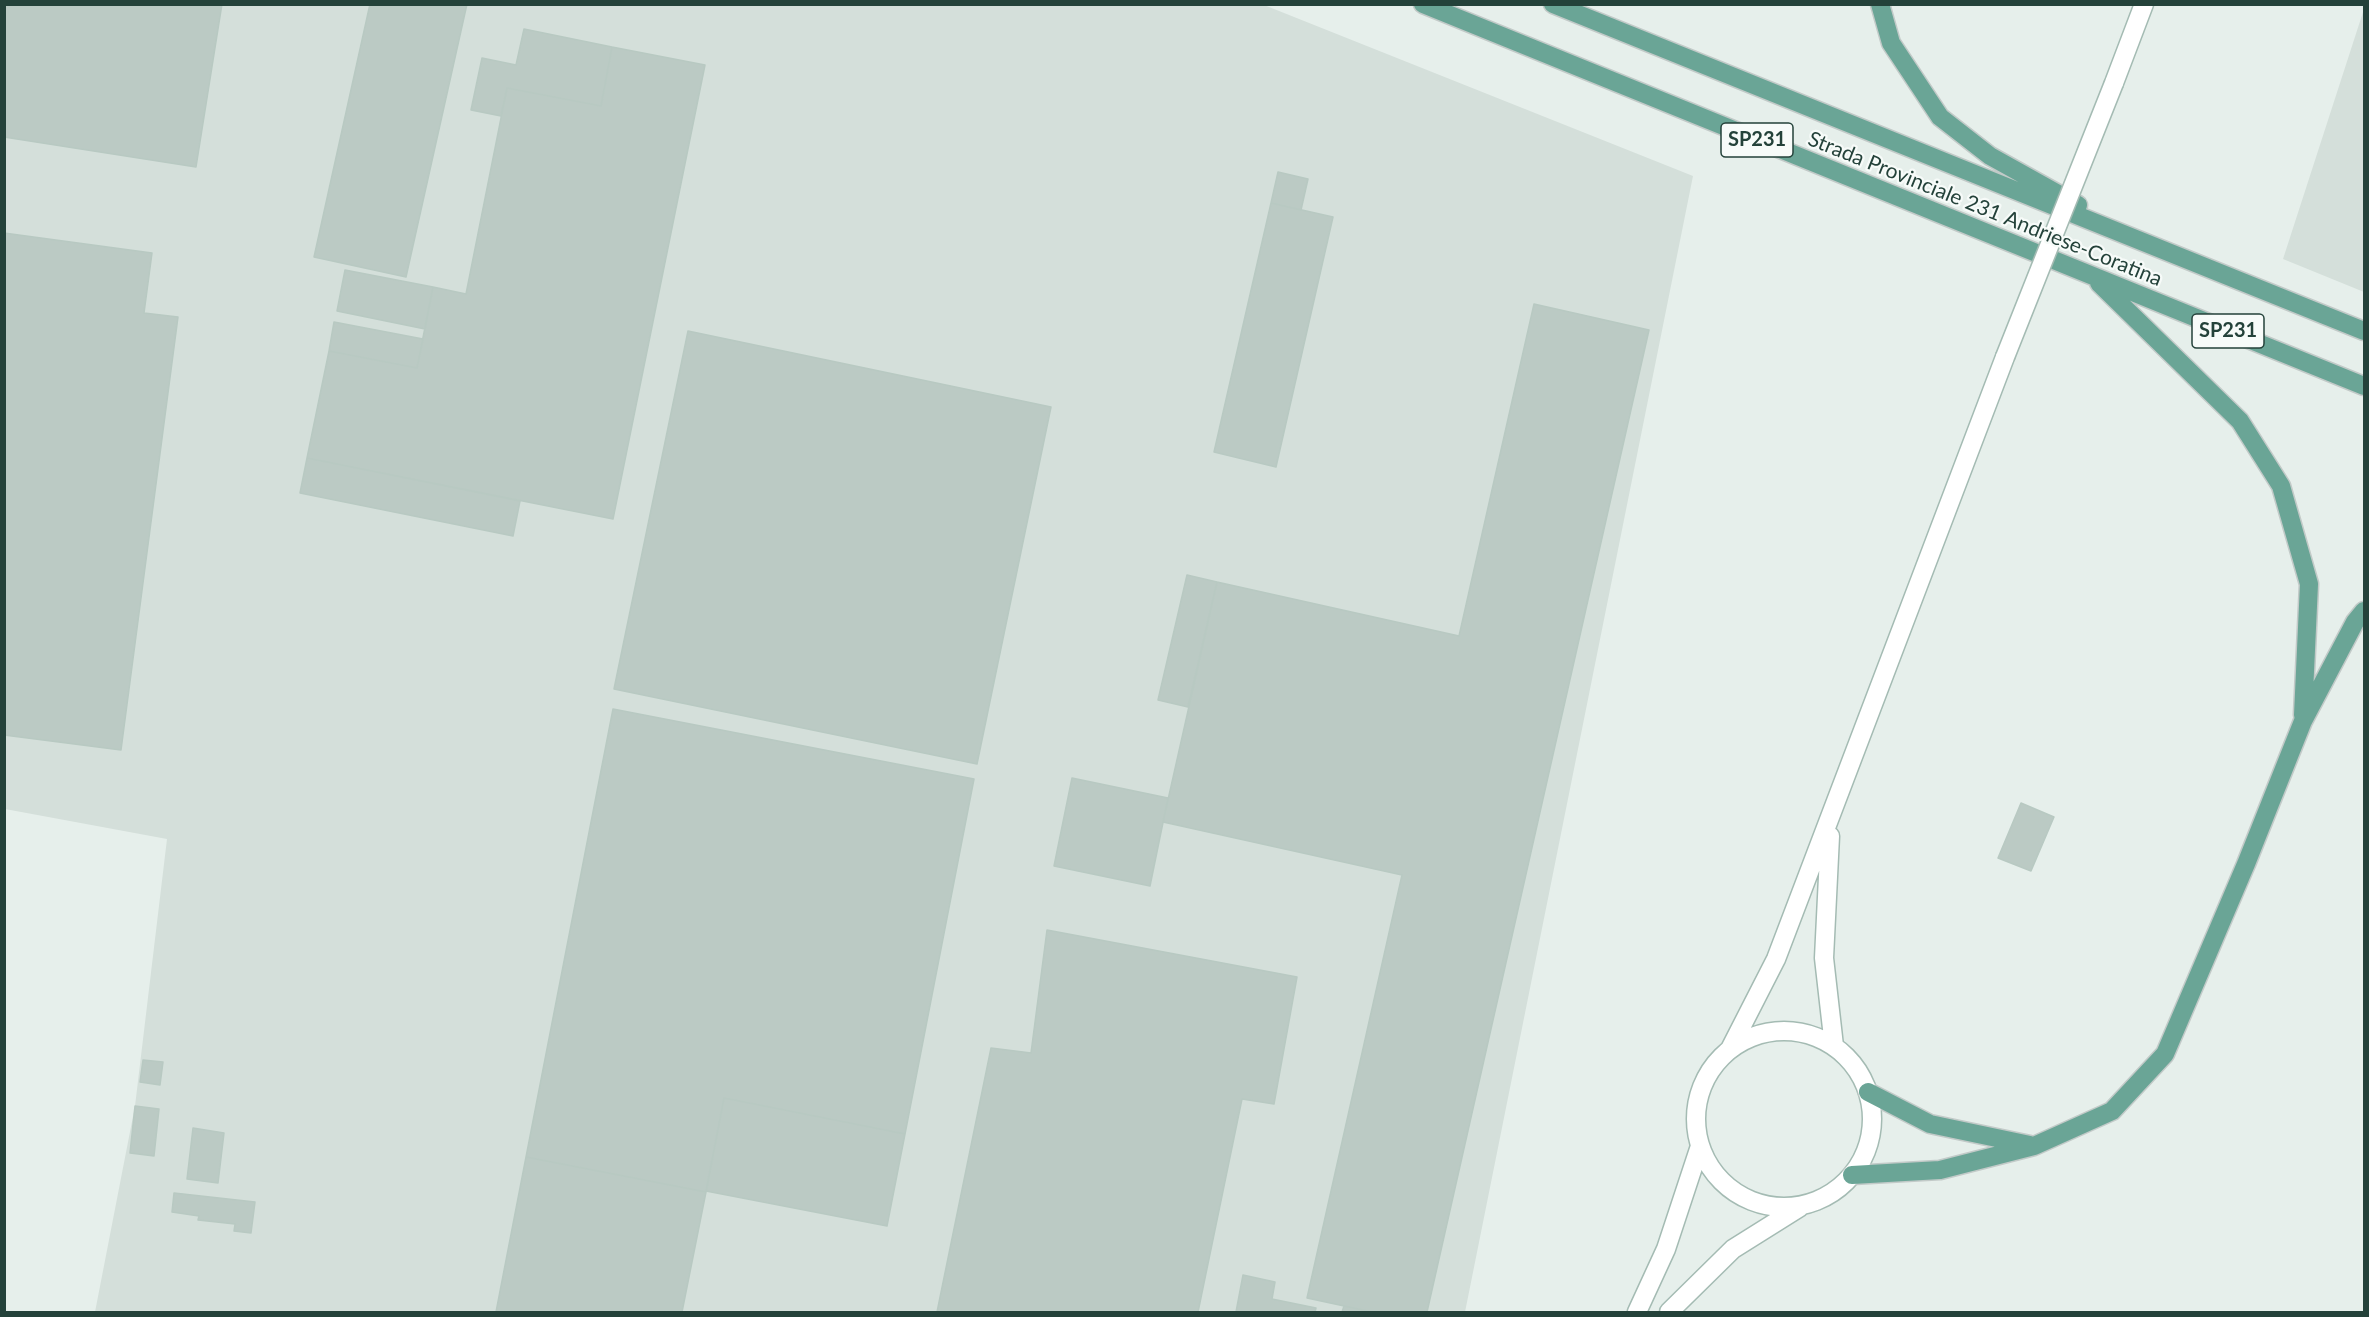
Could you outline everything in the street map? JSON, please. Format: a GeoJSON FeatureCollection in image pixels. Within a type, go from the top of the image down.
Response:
{"type":"FeatureCollection","features":[{"type":"Feature","properties":{"kind":"main road","name":"Strada Provinciale 231 Andriese-Coratina"},"geometry":{"type":"LineString","coordinates":[[1423,4],[2364,386]]}},
{"type":"Feature","properties":{"kind":"main road","name":"Strada Provinciale 231 Andriese-Coratina"},"geometry":{"type":"LineString","coordinates":[[1553,4],[2364,331]]}},
{"type":"Feature","properties":{"kind":"main road"},"geometry":{"type":"LineString","coordinates":[[1880,4],[1891,43],[1940,117],[1990,156],[2151,244]]}},
{"type":"Feature","properties":{"kind":"main road"},"geometry":{"type":"LineString","coordinates":[[1730,1049],[1776,959],[2005,357],[2144,4]]}},
{"type":"Feature","properties":{"kind":"main road"},"geometry":{"type":"LineString","coordinates":[[2091,276],[2240,421],[2281,486],[2309,584],[2303,721]]}},
{"type":"Feature","properties":{"kind":"main road"},"geometry":{"type":"LineString","coordinates":[[1852,1175],[1940,1170],[2034,1146],[2112,1111],[2165,1054],[2246,864],[2303,721],[2355,622],[2364,611]]}},
{"type":"Feature","properties":{"kind":"main road"},"geometry":{"type":"LineString","coordinates":[[1830,819],[1824,958],[1834,1046]]}},
{"type":"Feature","properties":{"kind":"main road"},"geometry":{"type":"LineString","coordinates":[[1668,1312],[1733,1249],[1803,1205],[1830,1194],[1852,1175],[1867,1150],[1872,1122],[1868,1092],[1855,1067],[1834,1046],[1809,1035],[1782,1031],[1755,1036],[1730,1049],[1715,1064],[1703,1083],[1697,1103],[1695,1124],[1700,1146],[1711,1169],[1736,1192],[1752,1201],[1777,1207],[1803,1205]]}},
{"type":"Feature","properties":{"kind":"main road"},"geometry":{"type":"LineString","coordinates":[[1868,1092],[1929,1124],[2034,1146]]}},
{"type":"Feature","properties":{"kind":"main road"},"geometry":{"type":"LineString","coordinates":[[1637,1312],[1666,1249],[1700,1146]]}},
{"type":"Feature","properties":{"kind":"shaded area"},"geometry":{"type":"Polygon","coordinates":[[[4,5],[1264,5],[1693,176],[1465,1312],[95,1312],[135,1106],[167,839],[5,809],[4,5]]]}},
{"type":"Feature","properties":{"kind":"shaded area"},"geometry":{"type":"Polygon","coordinates":[[[2364,9],[2364,292],[2283,259],[2364,9]]]}},
{"type":"Feature","properties":{"kind":"building"},"geometry":{"type":"Polygon","coordinates":[[[4,4],[222,4],[196,167],[4,137],[4,4]]]}},
{"type":"Feature","properties":{"kind":"building"},"geometry":{"type":"Polygon","coordinates":[[[370,4],[467,4],[406,277],[314,257],[370,4]]]}},
{"type":"Feature","properties":{"kind":"building"},"geometry":{"type":"Polygon","coordinates":[[[524,29],[612,47],[601,106],[507,88],[501,116],[471,110],[482,58],[516,65],[524,29]]]}},
{"type":"Feature","properties":{"kind":"building"},"geometry":{"type":"Polygon","coordinates":[[[612,47],[705,65],[613,519],[307,458],[329,351],[417,368],[433,287],[466,294],[507,88],[601,106],[612,47]]]}},
{"type":"Feature","properties":{"kind":"building"},"geometry":{"type":"Polygon","coordinates":[[[1278,172],[1308,179],[1301,210],[1271,203],[1278,172]]]}},
{"type":"Feature","properties":{"kind":"building"},"geometry":{"type":"Polygon","coordinates":[[[1271,203],[1333,217],[1276,467],[1214,452],[1271,203]]]}},
{"type":"Feature","properties":{"kind":"building"},"geometry":{"type":"Polygon","coordinates":[[[4,233],[152,253],[144,313],[178,317],[121,750],[4,735],[4,233]]]}},
{"type":"Feature","properties":{"kind":"building"},"geometry":{"type":"Polygon","coordinates":[[[345,270],[433,287],[425,329],[337,311],[345,270]]]}},
{"type":"Feature","properties":{"kind":"building"},"geometry":{"type":"Polygon","coordinates":[[[1534,304],[1649,330],[1427,1312],[1372,1312],[1307,1298],[1402,875],[1163,822],[1217,582],[1459,636],[1534,304]]]}},
{"type":"Feature","properties":{"kind":"building"},"geometry":{"type":"Polygon","coordinates":[[[334,322],[423,339],[417,368],[329,351],[334,322]]]}},
{"type":"Feature","properties":{"kind":"building"},"geometry":{"type":"Polygon","coordinates":[[[688,331],[1051,407],[977,764],[614,689],[688,331]]]}},
{"type":"Feature","properties":{"kind":"building"},"geometry":{"type":"Polygon","coordinates":[[[307,458],[520,501],[513,536],[300,493],[307,458]]]}},
{"type":"Feature","properties":{"kind":"building"},"geometry":{"type":"Polygon","coordinates":[[[1187,575],[1217,582],[1188,707],[1158,700],[1187,575]]]}},
{"type":"Feature","properties":{"kind":"building"},"geometry":{"type":"Polygon","coordinates":[[[613,709],[974,779],[905,1134],[724,1098],[706,1192],[526,1157],[613,709]]]}},
{"type":"Feature","properties":{"kind":"building"},"geometry":{"type":"Polygon","coordinates":[[[1072,778],[1168,798],[1150,886],[1054,866],[1072,778]]]}},
{"type":"Feature","properties":{"kind":"building"},"geometry":{"type":"Polygon","coordinates":[[[2021,803],[2054,817],[2031,871],[1998,858],[2021,803]]]}},
{"type":"Feature","properties":{"kind":"building"},"geometry":{"type":"Polygon","coordinates":[[[1047,930],[1297,977],[1274,1104],[1242,1099],[1198,1312],[937,1312],[991,1048],[1031,1053],[1047,930]]]}},
{"type":"Feature","properties":{"kind":"building"},"geometry":{"type":"Polygon","coordinates":[[[143,1060],[163,1062],[160,1085],[140,1082],[143,1060]]]}},
{"type":"Feature","properties":{"kind":"building"},"geometry":{"type":"Polygon","coordinates":[[[724,1098],[905,1134],[887,1226],[706,1191],[724,1098]]]}},
{"type":"Feature","properties":{"kind":"building"},"geometry":{"type":"Polygon","coordinates":[[[135,1106],[159,1109],[154,1156],[130,1153],[135,1106]]]}},
{"type":"Feature","properties":{"kind":"building"},"geometry":{"type":"Polygon","coordinates":[[[193,1128],[224,1133],[218,1183],[187,1179],[193,1128]]]}},
{"type":"Feature","properties":{"kind":"building"},"geometry":{"type":"Polygon","coordinates":[[[526,1157],[706,1192],[682,1312],[496,1312],[526,1157]]]}},
{"type":"Feature","properties":{"kind":"building"},"geometry":{"type":"Polygon","coordinates":[[[174,1193],[255,1202],[251,1233],[234,1231],[235,1224],[198,1220],[199,1216],[172,1212],[174,1193]]]}},
{"type":"Feature","properties":{"kind":"building"},"geometry":{"type":"Polygon","coordinates":[[[1243,1275],[1275,1282],[1272,1299],[1316,1308],[1315,1312],[1236,1312],[1243,1275]]]}},
{"type":"Feature","properties":{"kind":"building"},"geometry":{"type":"Polygon","coordinates":[[[1344,1306],[1372,1312],[1342,1312],[1344,1306]]]}}]}
